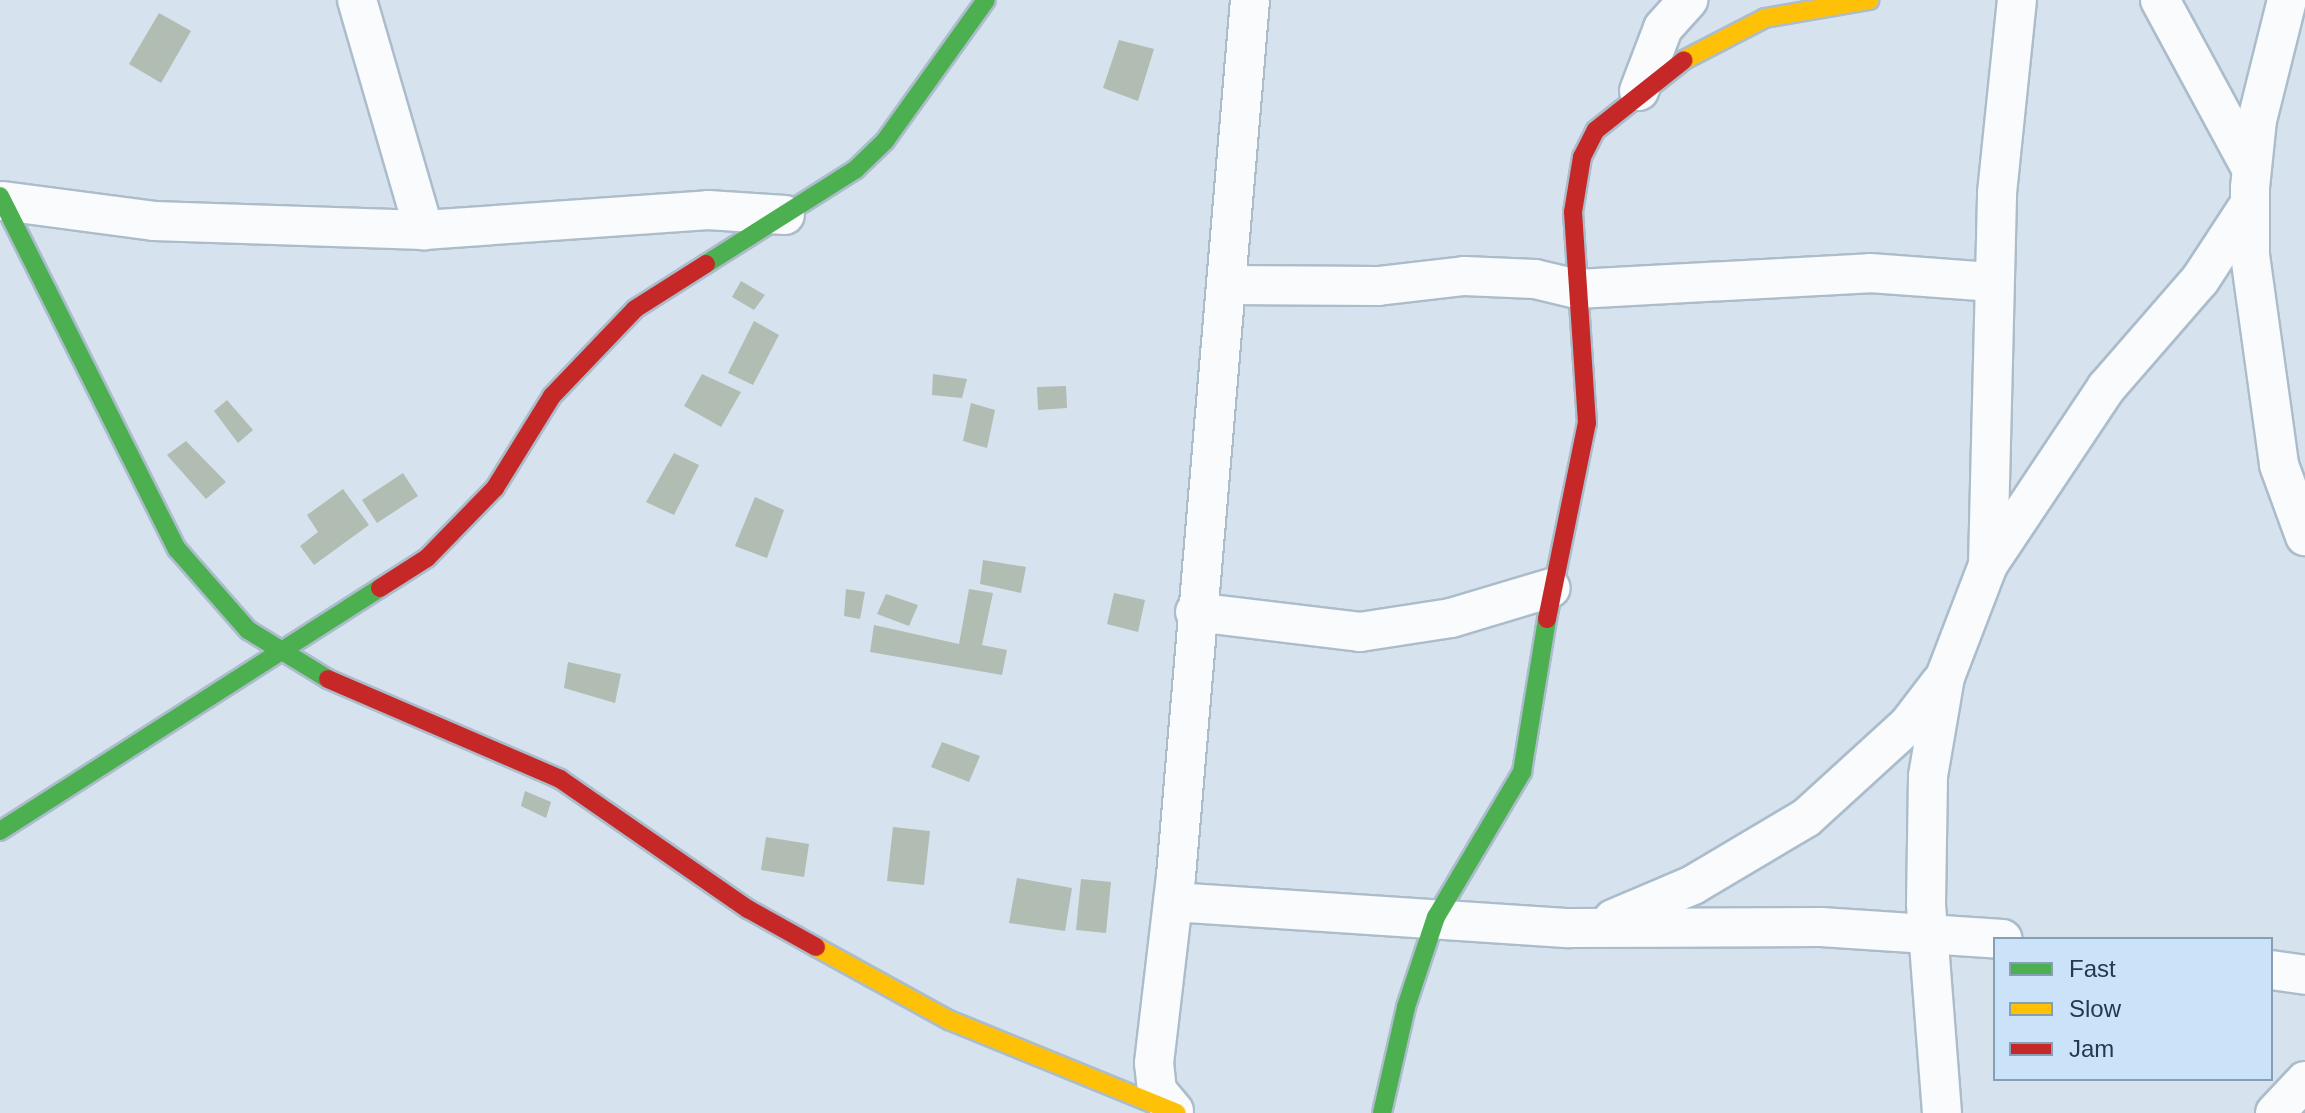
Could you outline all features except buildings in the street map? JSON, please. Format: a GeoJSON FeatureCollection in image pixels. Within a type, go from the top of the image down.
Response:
{"type":"FeatureCollection","features":[{"type":"Feature","properties":{"kind":"street"},"geometry":{"type":"LineString","coordinates":[[357,0],[424,230]]}},
{"type":"Feature","properties":{"kind":"street"},"geometry":{"type":"LineString","coordinates":[[0,831],[395,580],[458,531],[495,488],[532,420],[635,309],[845,177],[885,141],[986,0]]}},
{"type":"Feature","properties":{"kind":"street"},"geometry":{"type":"LineString","coordinates":[[1175,1112],[1157,1091],[1154,1063],[1173,902],[1195,612],[1227,285],[1250,0]]}},
{"type":"Feature","properties":{"kind":"street"},"geometry":{"type":"LineString","coordinates":[[1639,91],[1663,28],[1688,0]]}},
{"type":"Feature","properties":{"kind":"street"},"geometry":{"type":"LineString","coordinates":[[1382,1113],[1406,1007],[1436,917],[1522,772],[1536,711],[1551,588],[1587,423],[1573,212],[1582,157],[1596,130],[1667,69],[1765,18],[1869,0]]}},
{"type":"Feature","properties":{"kind":"street"},"geometry":{"type":"LineString","coordinates":[[1988,565],[1997,193],[2017,0]]}},
{"type":"Feature","properties":{"kind":"street"},"geometry":{"type":"LineString","coordinates":[[2160,0],[2251,168]]}},
{"type":"Feature","properties":{"kind":"street"},"geometry":{"type":"LineString","coordinates":[[2287,0],[2251,168],[2249,205],[2263,380],[2279,465],[2305,536]]}},
{"type":"Feature","properties":{"kind":"street"},"geometry":{"type":"LineString","coordinates":[[2,198],[154,221],[424,230],[677,211],[785,215]]}},
{"type":"Feature","properties":{"kind":"street"},"geometry":{"type":"LineString","coordinates":[[2,198],[177,549],[209,591],[248,630],[347,691],[560,779],[748,909],[949,1020],[1175,1112]]}},
{"type":"Feature","properties":{"kind":"street"},"geometry":{"type":"LineString","coordinates":[[1942,1113],[1927,930],[1928,776],[1945,677],[1988,565],[2106,388],[2200,280],[2249,205]]}},
{"type":"Feature","properties":{"kind":"street"},"geometry":{"type":"LineString","coordinates":[[1227,285],[1378,286],[1464,276],[1535,279],[1577,289],[1870,273],[1994,282]]}},
{"type":"Feature","properties":{"kind":"street"},"geometry":{"type":"LineString","coordinates":[[1195,612],[1360,632],[1451,618],[1551,588]]}},
{"type":"Feature","properties":{"kind":"street"},"geometry":{"type":"LineString","coordinates":[[1586,927],[1639,910],[1774,841],[1878,754],[1945,677]]}},
{"type":"Feature","properties":{"kind":"street"},"geometry":{"type":"LineString","coordinates":[[1173,902],[1586,927],[1927,930],[1993,938]]}},
{"type":"Feature","properties":{"kind":"street"},"geometry":{"type":"LineString","coordinates":[[2273,970],[2305,975]]}},
{"type":"Feature","properties":{"kind":"street"},"geometry":{"type":"LineString","coordinates":[[2275,1113],[2305,1081]]}},
{"type":"Feature","properties":{"kind":"traffic: fast"},"geometry":{"type":"LineString","coordinates":[[706,264],[856,169],[885,141],[986,0]]}},
{"type":"Feature","properties":{"kind":"traffic: fast"},"geometry":{"type":"LineString","coordinates":[[0,196],[177,549],[248,630],[328,679]]}},
{"type":"Feature","properties":{"kind":"traffic: fast"},"geometry":{"type":"LineString","coordinates":[[0,831],[380,588]]}},
{"type":"Feature","properties":{"kind":"traffic: fast"},"geometry":{"type":"LineString","coordinates":[[1382,1113],[1406,1007],[1436,917],[1522,772],[1547,619]]}},
{"type":"Feature","properties":{"kind":"traffic: slow"},"geometry":{"type":"LineString","coordinates":[[1684,60],[1765,18],[1869,0]]}},
{"type":"Feature","properties":{"kind":"traffic: slow"},"geometry":{"type":"LineString","coordinates":[[816,947],[949,1020],[1177,1113]]}},
{"type":"Feature","properties":{"kind":"traffic: jam"},"geometry":{"type":"LineString","coordinates":[[1547,619],[1587,423],[1573,212],[1582,157],[1596,130],[1684,60]]}},
{"type":"Feature","properties":{"kind":"traffic: jam"},"geometry":{"type":"LineString","coordinates":[[380,588],[427,558],[495,488],[552,396],[635,309],[706,264]]}},
{"type":"Feature","properties":{"kind":"traffic: jam"},"geometry":{"type":"LineString","coordinates":[[328,679],[560,779],[748,909],[816,947]]}}]}
